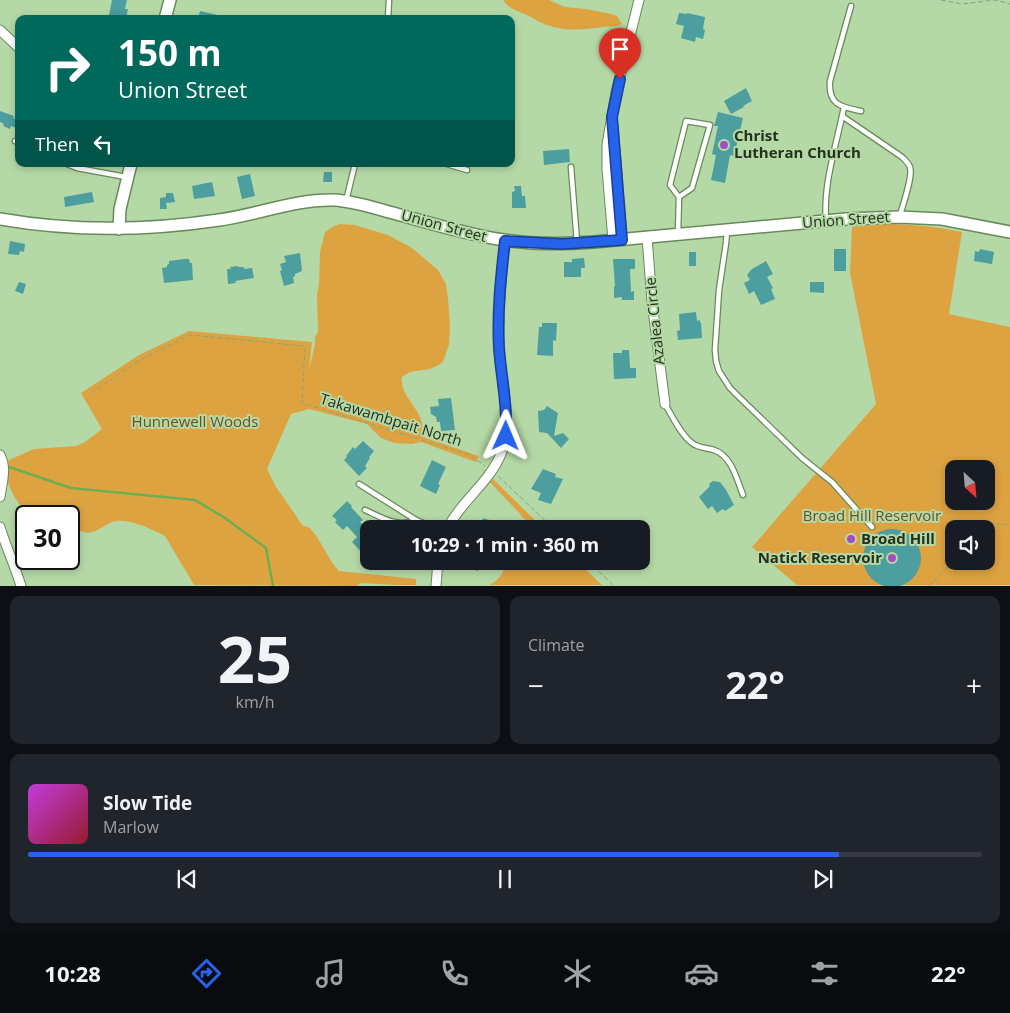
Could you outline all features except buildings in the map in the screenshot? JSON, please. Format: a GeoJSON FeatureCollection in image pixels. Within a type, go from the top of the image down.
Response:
{"type":"FeatureCollection","features":[{"type":"Feature","properties":{"kind":"street"},"geometry":{"type":"LineString","coordinates":[[167,15],[170,0]]}},
{"type":"Feature","properties":{"kind":"street"},"geometry":{"type":"LineString","coordinates":[[618,240],[606,157],[616,92],[639,0]]}},
{"type":"Feature","properties":{"kind":"street"},"geometry":{"type":"LineString","coordinates":[[0,30],[15,44]]}},
{"type":"Feature","properties":{"kind":"street"},"geometry":{"type":"LineString","coordinates":[[118,229],[130,167]]}},
{"type":"Feature","properties":{"kind":"street","name":"Union Street"},"geometry":{"type":"LineString","coordinates":[[0,219],[89,229],[164,227],[220,220],[320,200],[346,201],[475,235],[505,241],[547,244],[618,240],[826,221],[899,217],[942,219],[1010,232]]}},
{"type":"Feature","properties":{"kind":"street","name":"Azalea Circle"},"geometry":{"type":"LineString","coordinates":[[647,237],[652,302],[664,404]]}},
{"type":"Feature","properties":{"kind":"street"},"geometry":{"type":"LineString","coordinates":[[452,520],[492,471],[504,445],[507,417],[501,374],[499,304],[505,241]]}},
{"type":"Feature","properties":{"kind":"street"},"geometry":{"type":"LineString","coordinates":[[0,455],[4,463],[0,497]]}},
{"type":"Feature","properties":{"kind":"street"},"geometry":{"type":"LineString","coordinates":[[0,527],[21,586]]}},
{"type":"Feature","properties":{"kind":"street"},"geometry":{"type":"LineString","coordinates":[[436,586],[437,570]]}},
{"type":"Feature","properties":{"kind":"lane"},"geometry":{"type":"LineString","coordinates":[[388,15],[389,0]]}},
{"type":"Feature","properties":{"kind":"lane"},"geometry":{"type":"LineString","coordinates":[[851,6],[830,81],[830,94],[838,105],[861,112]]}},
{"type":"Feature","properties":{"kind":"lane"},"geometry":{"type":"LineString","coordinates":[[826,221],[825,198],[844,107]]}},
{"type":"Feature","properties":{"kind":"lane"},"geometry":{"type":"LineString","coordinates":[[842,116],[902,157],[910,166],[910,178],[899,217]]}},
{"type":"Feature","properties":{"kind":"lane"},"geometry":{"type":"LineString","coordinates":[[678,197],[692,188],[710,125],[686,121],[670,185],[678,197],[678,234]]}},
{"type":"Feature","properties":{"kind":"lane"},"geometry":{"type":"LineString","coordinates":[[74,167],[128,178]]}},
{"type":"Feature","properties":{"kind":"lane"},"geometry":{"type":"LineString","coordinates":[[346,201],[354,167]]}},
{"type":"Feature","properties":{"kind":"lane"},"geometry":{"type":"LineString","coordinates":[[457,167],[467,170]]}},
{"type":"Feature","properties":{"kind":"lane"},"geometry":{"type":"LineString","coordinates":[[571,167],[577,243]]}},
{"type":"Feature","properties":{"kind":"lane"},"geometry":{"type":"LineString","coordinates":[[726,230],[715,338],[716,361],[719,370],[730,388],[802,458],[832,482],[872,527]]}},
{"type":"Feature","properties":{"kind":"lane"},"geometry":{"type":"LineString","coordinates":[[664,404],[682,433],[692,443],[715,450],[726,457],[743,495]]}},
{"type":"Feature","properties":{"kind":"lane"},"geometry":{"type":"LineString","coordinates":[[359,484],[416,520]]}},
{"type":"Feature","properties":{"kind":"lane"},"geometry":{"type":"LineString","coordinates":[[366,510],[388,520]]}},
{"type":"Feature","properties":{"kind":"path"},"geometry":{"type":"LineString","coordinates":[[941,0],[962,4],[995,0],[1010,4]]}},
{"type":"Feature","properties":{"kind":"path","name":"Takawambpait North"},"geometry":{"type":"LineString","coordinates":[[91,393],[140,360],[190,336],[305,346],[302,403],[470,455],[492,471],[544,520]]}},
{"type":"Feature","properties":{"kind":"path"},"geometry":{"type":"LineString","coordinates":[[995,524],[1010,526]]}},
{"type":"Feature","properties":{"kind":"path"},"geometry":{"type":"LineString","coordinates":[[929,586],[945,569]]}},
{"type":"Feature","properties":{"kind":"path"},"geometry":{"type":"LineString","coordinates":[[597,570],[614,586]]}},
{"type":"Feature","properties":{"kind":"green space"},"geometry":{"type":"Polygon","coordinates":[[[503,0],[549,0],[565,7],[611,14],[617,16],[622,24],[580,29],[557,28],[514,10],[503,0]]]}},
{"type":"Feature","properties":{"kind":"green space","name":"Hunnewell Woods"},"geometry":{"type":"Polygon","coordinates":[[[340,224],[355,225],[388,235],[412,248],[438,270],[446,284],[450,326],[449,345],[443,362],[430,369],[410,372],[402,377],[403,388],[421,419],[423,437],[479,456],[476,462],[421,442],[412,444],[394,443],[381,438],[367,424],[309,409],[291,414],[267,469],[276,487],[302,525],[310,528],[339,571],[416,579],[416,585],[361,583],[357,586],[194,585],[165,536],[148,528],[135,523],[116,521],[87,533],[80,531],[80,505],[20,505],[14,496],[7,478],[9,460],[34,449],[76,446],[85,442],[102,429],[81,393],[139,355],[189,331],[312,342],[309,370],[318,331],[317,295],[320,252],[325,232],[340,224]]]}},
{"type":"Feature","properties":{"kind":"green space","name":"Broad Hill Reservoir"},"geometry":{"type":"Polygon","coordinates":[[[899,224],[962,232],[949,314],[1010,327],[1010,585],[797,585],[752,547],[876,404],[850,273],[852,227],[899,224]]]}},
{"type":"Feature","properties":{"kind":"green space"},"geometry":{"type":"Polygon","coordinates":[[[493,479],[535,520],[526,520],[490,482],[493,479]]]}},
{"type":"Feature","properties":{"kind":"green space"},"geometry":{"type":"Polygon","coordinates":[[[504,570],[586,570],[602,585],[489,585],[502,574],[504,570]]]}},
{"type":"Feature","properties":{"kind":"waterway"},"geometry":{"type":"LineString","coordinates":[[9,467],[71,488],[195,500],[225,518],[266,548],[273,586]]}},
{"type":"Feature","properties":{"kind":"place","name":"Christ Lutheran Church"},"geometry":{"type":"Point","coordinates":[724,145]}},
{"type":"Feature","properties":{"kind":"place","name":"Broad Hill"},"geometry":{"type":"Point","coordinates":[851,539]}},
{"type":"Feature","properties":{"kind":"place","name":"Natick Reservoir"},"geometry":{"type":"Point","coordinates":[892,558]}},
{"type":"Feature","properties":{"kind":"route"},"geometry":{"type":"LineString","coordinates":[[506,436],[507,417],[499,347],[499,304],[505,241],[562,244],[622,240],[612,117],[620,79]]}}]}
